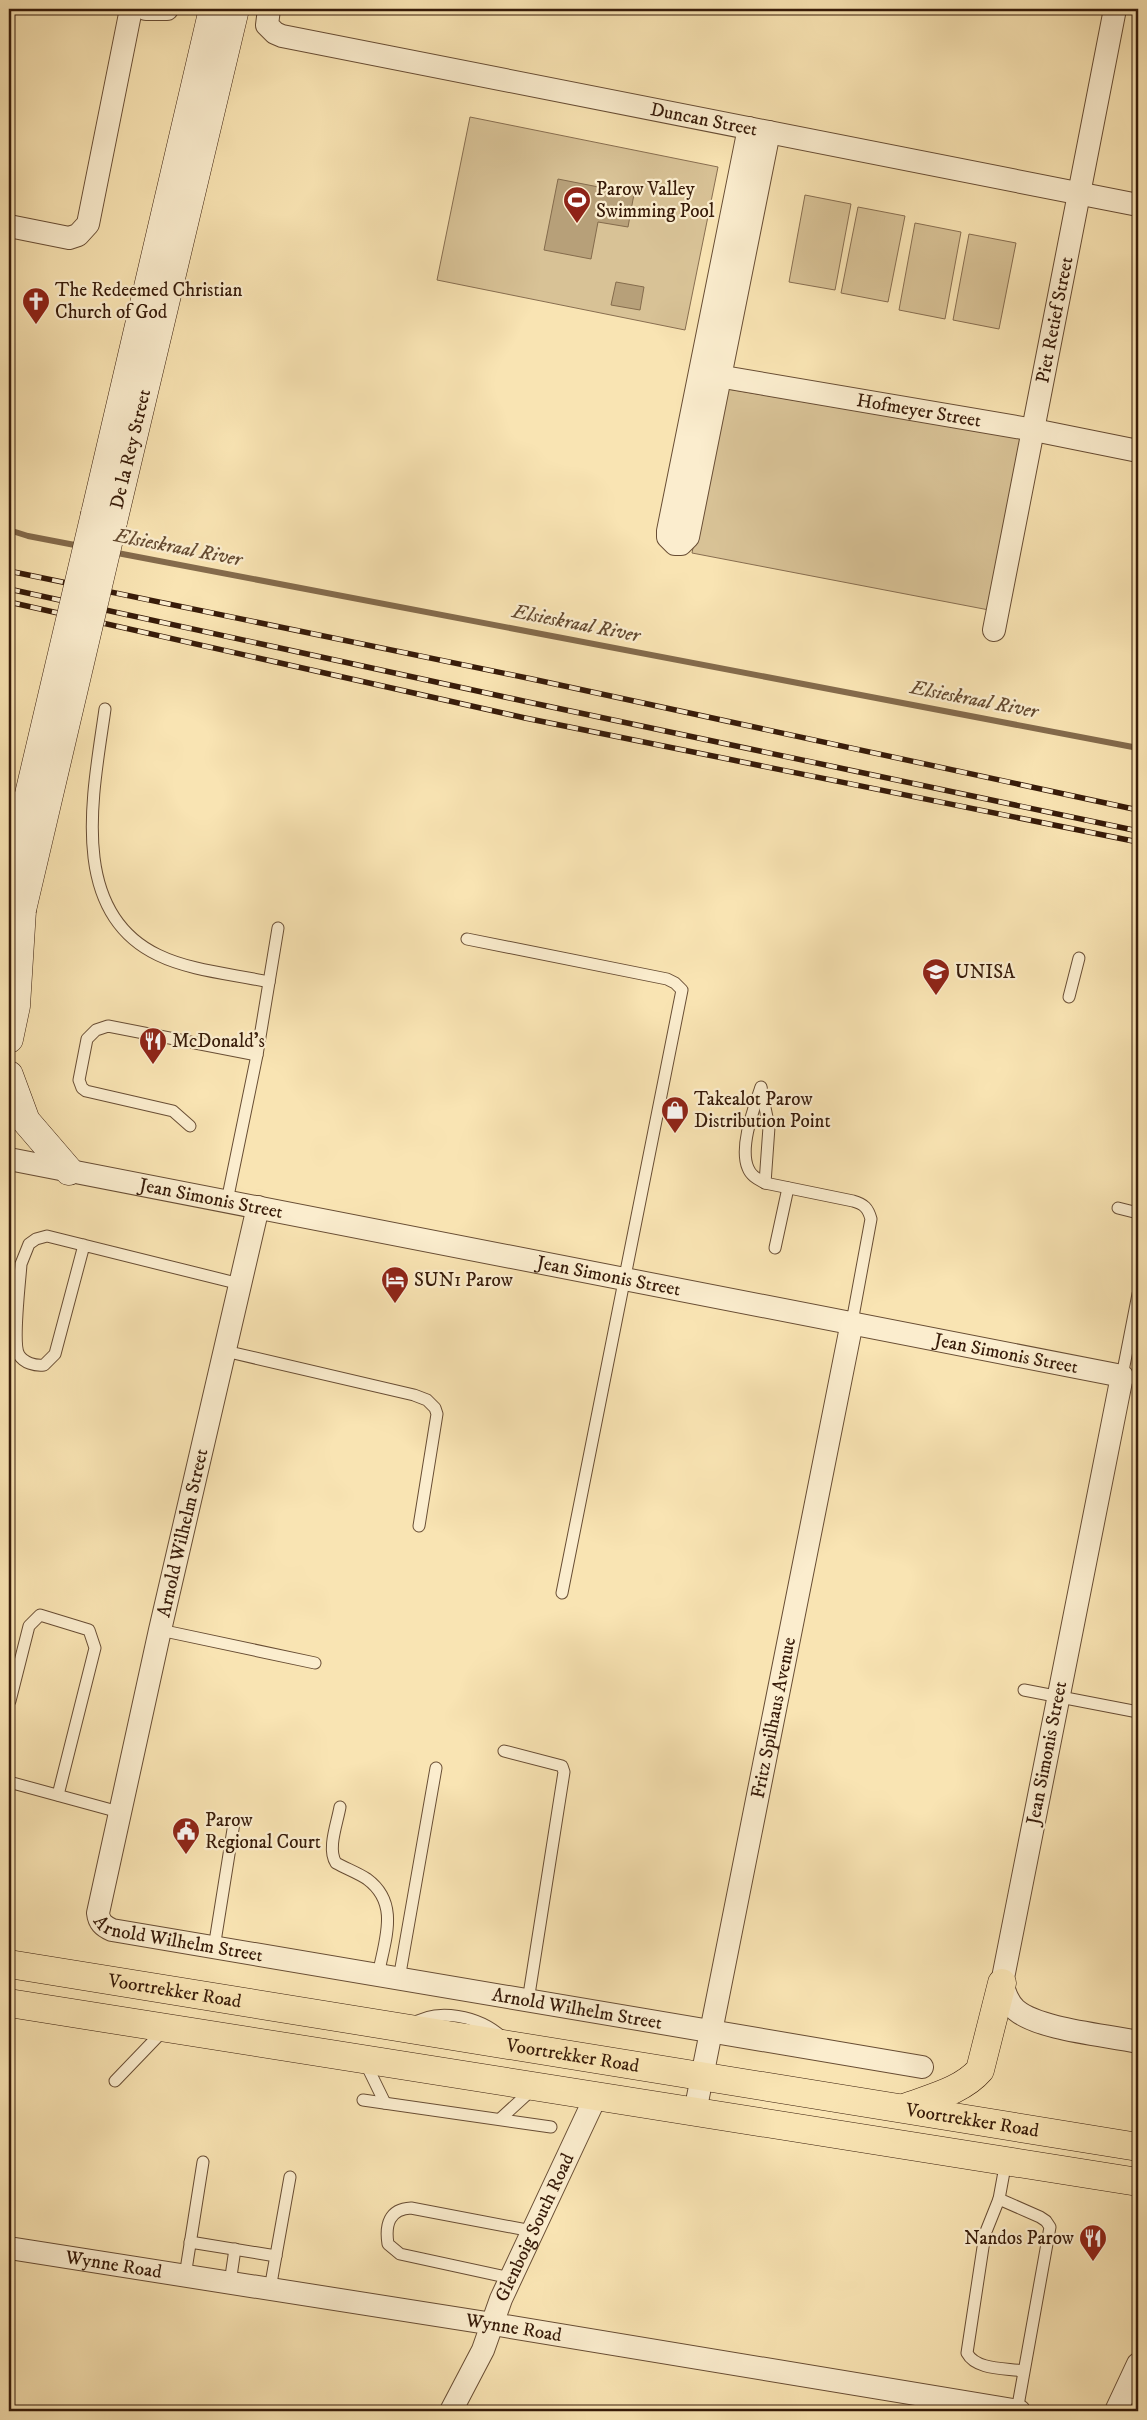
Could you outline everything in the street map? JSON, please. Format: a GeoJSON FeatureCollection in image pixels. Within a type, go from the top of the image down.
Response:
{"type":"FeatureCollection","features":[{"type":"Feature","properties":{"kind":"main road","name":"De la Rey Street"},"geometry":{"type":"LineString","coordinates":[[9,1040],[16,1006],[22,910],[213,9]]}},
{"type":"Feature","properties":{"kind":"main road","name":"De la Rey Street"},"geometry":{"type":"LineString","coordinates":[[9,879],[236,9]]}},
{"type":"Feature","properties":{"kind":"main road"},"geometry":{"type":"LineString","coordinates":[[9,1075],[26,1121],[69,1171]]}},
{"type":"Feature","properties":{"kind":"main road","name":"Voortrekker Road"},"geometry":{"type":"LineString","coordinates":[[9,1964],[903,2108],[1138,2148]]}},
{"type":"Feature","properties":{"kind":"main road"},"geometry":{"type":"LineString","coordinates":[[903,2108],[961,2086],[972,2079],[980,2070],[1002,1983]]}},
{"type":"Feature","properties":{"kind":"main road","name":"Voortrekker Road"},"geometry":{"type":"LineString","coordinates":[[16,2008],[166,2029],[1138,2182]]}},
{"type":"Feature","properties":{"kind":"street"},"geometry":{"type":"LineString","coordinates":[[9,226],[65,238],[78,235],[84,231],[90,219],[131,9]]}},
{"type":"Feature","properties":{"kind":"street"},"geometry":{"type":"LineString","coordinates":[[146,9],[167,9]]}},
{"type":"Feature","properties":{"kind":"street","name":"Piet Retief Street"},"geometry":{"type":"LineString","coordinates":[[994,630],[1115,9]]}},
{"type":"Feature","properties":{"kind":"street","name":"Duncan Street"},"geometry":{"type":"LineString","coordinates":[[270,19],[282,36],[1138,205]]}},
{"type":"Feature","properties":{"kind":"street"},"geometry":{"type":"LineString","coordinates":[[710,374],[688,537],[681,544],[676,544],[668,537],[668,532],[710,374],[759,130]]}},
{"type":"Feature","properties":{"kind":"street","name":"Hofmeyer Street"},"geometry":{"type":"LineString","coordinates":[[710,374],[1034,430],[1138,451]]}},
{"type":"Feature","properties":{"kind":"street","name":"Jean Simonis Street"},"geometry":{"type":"LineString","coordinates":[[9,1159],[852,1322],[1130,1378],[1058,1697],[1002,1983]]}},
{"type":"Feature","properties":{"kind":"street","name":"Arnold Wilhelm Street"},"geometry":{"type":"LineString","coordinates":[[258,1207],[119,1812],[98,1913],[99,1920],[104,1926],[112,1930],[922,2067]]}},
{"type":"Feature","properties":{"kind":"street","name":"Fritz Spilhaus Avenue"},"geometry":{"type":"LineString","coordinates":[[695,2112],[852,1322]]}},
{"type":"Feature","properties":{"kind":"street"},"geometry":{"type":"LineString","coordinates":[[1002,1983],[1008,2002],[1025,2016],[1053,2026],[1138,2042]]}},
{"type":"Feature","properties":{"kind":"street","name":"Glenboig South Road"},"geometry":{"type":"LineString","coordinates":[[451,2411],[483,2350],[500,2299],[596,2096]]}},
{"type":"Feature","properties":{"kind":"street","name":"Wynne Road"},"geometry":{"type":"LineString","coordinates":[[9,2248],[493,2324],[1018,2411]]}},
{"type":"Feature","properties":{"kind":"street"},"geometry":{"type":"LineString","coordinates":[[1116,2411],[1138,2364]]}},
{"type":"Feature","properties":{"kind":"lane"},"geometry":{"type":"LineString","coordinates":[[105,709],[92,806],[92,846],[98,880],[114,916],[132,937],[157,954],[180,963],[269,982]]}},
{"type":"Feature","properties":{"kind":"lane"},"geometry":{"type":"LineString","coordinates":[[227,1201],[257,1055],[278,928]]}},
{"type":"Feature","properties":{"kind":"lane"},"geometry":{"type":"LineString","coordinates":[[467,939],[666,979],[675,983],[682,990],[562,1593]]}},
{"type":"Feature","properties":{"kind":"lane"},"geometry":{"type":"LineString","coordinates":[[1069,997],[1079,958]]}},
{"type":"Feature","properties":{"kind":"lane"},"geometry":{"type":"LineString","coordinates":[[190,1126],[173,1111],[84,1090],[79,1080],[89,1035],[96,1030],[108,1026],[257,1055]]}},
{"type":"Feature","properties":{"kind":"lane"},"geometry":{"type":"LineString","coordinates":[[765,1183],[769,1127],[760,1087],[748,1132],[746,1160],[750,1172],[765,1183],[853,1201],[863,1204],[868,1210],[871,1220],[852,1322]]}},
{"type":"Feature","properties":{"kind":"lane"},"geometry":{"type":"LineString","coordinates":[[775,1248],[788,1188]]}},
{"type":"Feature","properties":{"kind":"lane"},"geometry":{"type":"LineString","coordinates":[[1118,1208],[1138,1213]]}},
{"type":"Feature","properties":{"kind":"lane"},"geometry":{"type":"LineString","coordinates":[[84,1245],[56,1354],[44,1365],[37,1366],[25,1361],[20,1357],[16,1344],[21,1264],[24,1252],[36,1238],[47,1236],[84,1245],[240,1284]]}},
{"type":"Feature","properties":{"kind":"lane","name":"Jean Simonis Street"},"geometry":{"type":"LineString","coordinates":[[1130,1378],[1138,1294]]}},
{"type":"Feature","properties":{"kind":"lane"},"geometry":{"type":"LineString","coordinates":[[224,1352],[414,1395],[432,1404],[436,1414],[419,1526]]}},
{"type":"Feature","properties":{"kind":"lane"},"geometry":{"type":"LineString","coordinates":[[10,1701],[29,1626],[40,1616],[89,1630],[95,1648],[58,1795]]}},
{"type":"Feature","properties":{"kind":"lane"},"geometry":{"type":"LineString","coordinates":[[160,1630],[315,1663]]}},
{"type":"Feature","properties":{"kind":"lane"},"geometry":{"type":"LineString","coordinates":[[1024,1690],[1138,1712]]}},
{"type":"Feature","properties":{"kind":"lane"},"geometry":{"type":"LineString","coordinates":[[504,1751],[562,1766],[564,1772],[528,2001]]}},
{"type":"Feature","properties":{"kind":"lane"},"geometry":{"type":"LineString","coordinates":[[388,1977],[436,1768]]}},
{"type":"Feature","properties":{"kind":"lane"},"geometry":{"type":"LineString","coordinates":[[9,1782],[119,1812]]}},
{"type":"Feature","properties":{"kind":"lane"},"geometry":{"type":"LineString","coordinates":[[340,1808],[332,1852],[336,1864],[368,1880],[380,1891],[388,1905],[388,1977]]}},
{"type":"Feature","properties":{"kind":"lane"},"geometry":{"type":"LineString","coordinates":[[214,1948],[234,1823]]}},
{"type":"Feature","properties":{"kind":"lane"},"geometry":{"type":"LineString","coordinates":[[115,2081],[166,2029]]}},
{"type":"Feature","properties":{"kind":"lane"},"geometry":{"type":"LineString","coordinates":[[365,2060],[385,2103]]}},
{"type":"Feature","properties":{"kind":"lane"},"geometry":{"type":"LineString","coordinates":[[500,2119],[535,2087]]}},
{"type":"Feature","properties":{"kind":"lane"},"geometry":{"type":"LineString","coordinates":[[363,2100],[552,2127]]}},
{"type":"Feature","properties":{"kind":"lane"},"geometry":{"type":"LineString","coordinates":[[1006,2161],[999,2199],[985,2234],[967,2352],[970,2358],[979,2364],[1023,2371]]}},
{"type":"Feature","properties":{"kind":"lane"},"geometry":{"type":"LineString","coordinates":[[185,2276],[203,2162]]}},
{"type":"Feature","properties":{"kind":"lane"},"geometry":{"type":"LineString","coordinates":[[270,2289],[290,2177]]}},
{"type":"Feature","properties":{"kind":"lane"},"geometry":{"type":"LineString","coordinates":[[999,2199],[1044,2219],[1050,2227],[1023,2371],[1018,2411]]}},
{"type":"Feature","properties":{"kind":"lane"},"geometry":{"type":"LineString","coordinates":[[510,2278],[428,2262],[393,2250],[388,2244],[386,2231],[391,2214],[400,2208],[411,2208],[532,2231]]}},
{"type":"Feature","properties":{"kind":"lane"},"geometry":{"type":"LineString","coordinates":[[190,2242],[276,2256]]}},
{"type":"Feature","properties":{"kind":"lane"},"geometry":{"type":"LineString","coordinates":[[230,2283],[235,2249]]}},
{"type":"Feature","properties":{"kind":"shaded area","name":"Parow Valley Swimming Pool"},"geometry":{"type":"Polygon","coordinates":[[[470,117],[718,167],[685,330],[437,280],[470,117]]]}},
{"type":"Feature","properties":{"kind":"shaded area"},"geometry":{"type":"Polygon","coordinates":[[[558,179],[634,194],[628,227],[598,222],[591,259],[544,250],[558,179]]]}},
{"type":"Feature","properties":{"kind":"shaded area"},"geometry":{"type":"Polygon","coordinates":[[[805,195],[851,204],[835,290],[789,282],[805,195]]]}},
{"type":"Feature","properties":{"kind":"shaded area"},"geometry":{"type":"Polygon","coordinates":[[[858,207],[905,216],[888,302],[841,293],[858,207]]]}},
{"type":"Feature","properties":{"kind":"shaded area"},"geometry":{"type":"Polygon","coordinates":[[[915,223],[961,232],[945,319],[899,310],[915,223]]]}},
{"type":"Feature","properties":{"kind":"shaded area"},"geometry":{"type":"Polygon","coordinates":[[[969,234],[1016,243],[999,329],[953,320],[969,234]]]}},
{"type":"Feature","properties":{"kind":"shaded area"},"geometry":{"type":"Polygon","coordinates":[[[616,282],[644,287],[640,310],[611,305],[616,282]]]}},
{"type":"Feature","properties":{"kind":"shaded area"},"geometry":{"type":"Polygon","coordinates":[[[728,389],[1023,439],[989,610],[692,553],[723,397],[728,389]]]}},
{"type":"Feature","properties":{"kind":"waterway","name":"Elsieskraal River"},"geometry":{"type":"LineString","coordinates":[[9,530],[28,536],[80,546]]}},
{"type":"Feature","properties":{"kind":"waterway","name":"Elsieskraal River"},"geometry":{"type":"LineString","coordinates":[[112,552],[1138,748]]}},
{"type":"Feature","properties":{"kind":"railway"},"geometry":{"type":"LineString","coordinates":[[9,571],[532,679],[1138,810]]}},
{"type":"Feature","properties":{"kind":"railway"},"geometry":{"type":"LineString","coordinates":[[9,589],[528,702],[1138,831]]}},
{"type":"Feature","properties":{"kind":"railway"},"geometry":{"type":"LineString","coordinates":[[9,602],[525,718],[1138,842]]}},
{"type":"Feature","properties":{"kind":"place","name":"Parow Valley Swimming Pool"},"geometry":{"type":"Point","coordinates":[577,224]}},
{"type":"Feature","properties":{"kind":"place","name":"The Redeemed Christian Church of God"},"geometry":{"type":"Point","coordinates":[36,325]}},
{"type":"Feature","properties":{"kind":"place","name":"UNISA"},"geometry":{"type":"Point","coordinates":[936,996]}},
{"type":"Feature","properties":{"kind":"place","name":"McDonald's"},"geometry":{"type":"Point","coordinates":[153,1065]}},
{"type":"Feature","properties":{"kind":"place","name":"Takealot Parow Distribution Point"},"geometry":{"type":"Point","coordinates":[675,1134]}},
{"type":"Feature","properties":{"kind":"place","name":"SUN1 Parow"},"geometry":{"type":"Point","coordinates":[395,1304]}},
{"type":"Feature","properties":{"kind":"place","name":"Parow Regional Court"},"geometry":{"type":"Point","coordinates":[186,1855]}},
{"type":"Feature","properties":{"kind":"place","name":"Nandos Parow"},"geometry":{"type":"Point","coordinates":[1093,2262]}}]}
